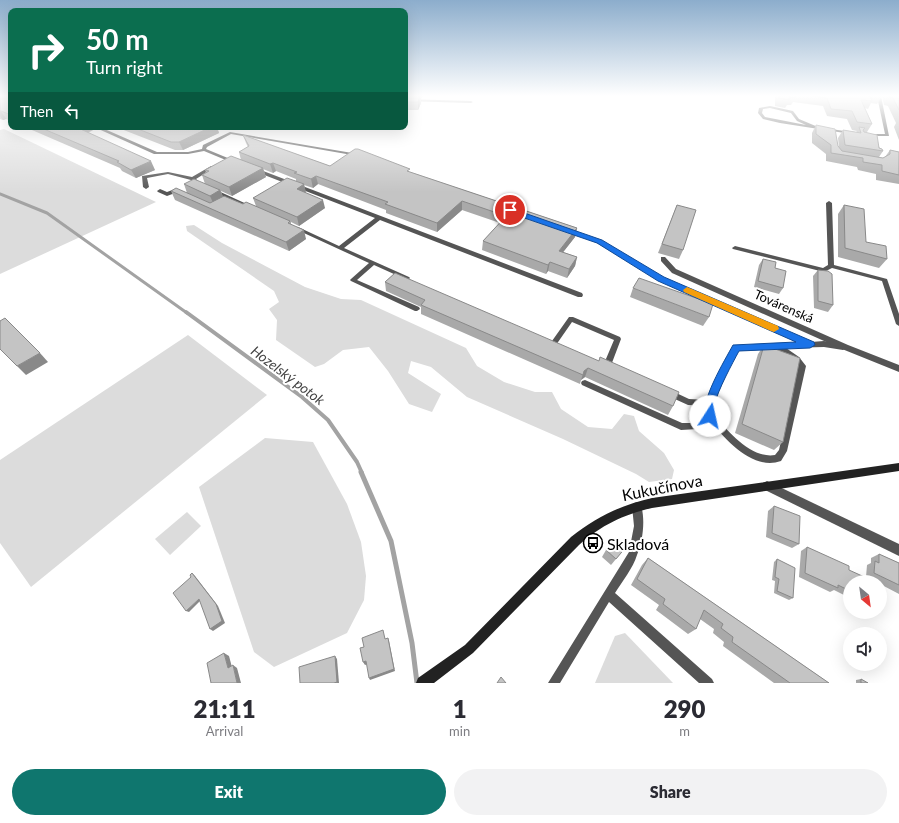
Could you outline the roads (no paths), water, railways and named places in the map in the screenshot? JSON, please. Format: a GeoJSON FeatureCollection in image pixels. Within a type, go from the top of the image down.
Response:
{"type":"FeatureCollection","features":[{"type":"Feature","properties":{"kind":"street","name":"Továrenská"},"geometry":{"type":"LineString","coordinates":[[663,259],[674,271],[845,347],[899,369]]}},
{"type":"Feature","properties":{"kind":"street","name":"Kukučínova"},"geometry":{"type":"LineString","coordinates":[[423,683],[435,676],[469,649],[584,533],[602,520],[622,510],[637,506],[899,467]]}},
{"type":"Feature","properties":{"kind":"street"},"geometry":{"type":"LineString","coordinates":[[767,486],[899,550]]}},
{"type":"Feature","properties":{"kind":"lane"},"geometry":{"type":"LineString","coordinates":[[818,128],[856,136],[834,136]]}},
{"type":"Feature","properties":{"kind":"lane"},"geometry":{"type":"LineString","coordinates":[[870,140],[864,137],[887,135],[886,128]]}},
{"type":"Feature","properties":{"kind":"lane"},"geometry":{"type":"LineString","coordinates":[[103,130],[156,153],[188,153],[204,150],[242,165]]}},
{"type":"Feature","properties":{"kind":"lane"},"geometry":{"type":"LineString","coordinates":[[204,150],[205,146],[230,133],[363,156]]}},
{"type":"Feature","properties":{"kind":"lane"},"geometry":{"type":"LineString","coordinates":[[876,135],[878,142]]}},
{"type":"Feature","properties":{"kind":"lane"},"geometry":{"type":"LineString","coordinates":[[193,179],[227,160]]}},
{"type":"Feature","properties":{"kind":"lane"},"geometry":{"type":"LineString","coordinates":[[250,168],[580,295]]}},
{"type":"Feature","properties":{"kind":"lane"},"geometry":{"type":"LineString","coordinates":[[146,186],[144,177],[168,173],[193,179],[200,185],[253,209]]}},
{"type":"Feature","properties":{"kind":"lane"},"geometry":{"type":"LineString","coordinates":[[160,191],[167,194],[175,190],[188,197]]}},
{"type":"Feature","properties":{"kind":"lane"},"geometry":{"type":"LineString","coordinates":[[226,202],[231,199]]}},
{"type":"Feature","properties":{"kind":"lane"},"geometry":{"type":"LineString","coordinates":[[829,203],[831,266]]}},
{"type":"Feature","properties":{"kind":"lane"},"geometry":{"type":"LineString","coordinates":[[340,248],[379,218]]}},
{"type":"Feature","properties":{"kind":"lane"},"geometry":{"type":"LineString","coordinates":[[289,225],[416,282]]}},
{"type":"Feature","properties":{"kind":"lane"},"geometry":{"type":"LineString","coordinates":[[562,229],[599,242],[661,279],[810,345]]}},
{"type":"Feature","properties":{"kind":"lane"},"geometry":{"type":"LineString","coordinates":[[735,248],[824,270],[831,266],[885,280],[899,324]]}},
{"type":"Feature","properties":{"kind":"lane"},"geometry":{"type":"LineString","coordinates":[[373,263],[353,280],[417,309]]}},
{"type":"Feature","properties":{"kind":"lane"},"geometry":{"type":"LineString","coordinates":[[547,340],[557,344],[571,319],[618,339],[604,365],[615,370]]}},
{"type":"Feature","properties":{"kind":"lane"},"geometry":{"type":"LineString","coordinates":[[778,346],[796,358],[802,366],[783,451],[778,458],[767,460],[750,453],[727,436],[710,416],[710,403],[727,364],[736,348],[778,346],[810,345],[824,344],[845,347]]}},
{"type":"Feature","properties":{"kind":"lane"},"geometry":{"type":"LineString","coordinates":[[585,383],[681,427],[698,426],[710,416]]}},
{"type":"Feature","properties":{"kind":"lane"},"geometry":{"type":"LineString","coordinates":[[659,389],[688,402],[710,403]]}},
{"type":"Feature","properties":{"kind":"lane"},"geometry":{"type":"LineString","coordinates":[[554,683],[633,554],[639,526],[637,506]]}},
{"type":"Feature","properties":{"kind":"lane"},"geometry":{"type":"LineString","coordinates":[[609,595],[708,683]]}},
{"type":"Feature","properties":{"kind":"waterway","name":"Hozelský potok"},"geometry":{"type":"LineString","coordinates":[[0,194],[47,213],[187,313]]}},
{"type":"Feature","properties":{"kind":"waterway","name":"Hozelský potok"},"geometry":{"type":"LineString","coordinates":[[186,312],[302,397],[328,420],[357,462],[362,473]]}},
{"type":"Feature","properties":{"kind":"waterway","name":"Hozelský potok"},"geometry":{"type":"LineString","coordinates":[[361,472],[391,541],[412,643],[417,683]]}},
{"type":"Feature","properties":{"kind":"place","name":"Skladová"},"geometry":{"type":"Point","coordinates":[593,543]}}]}
